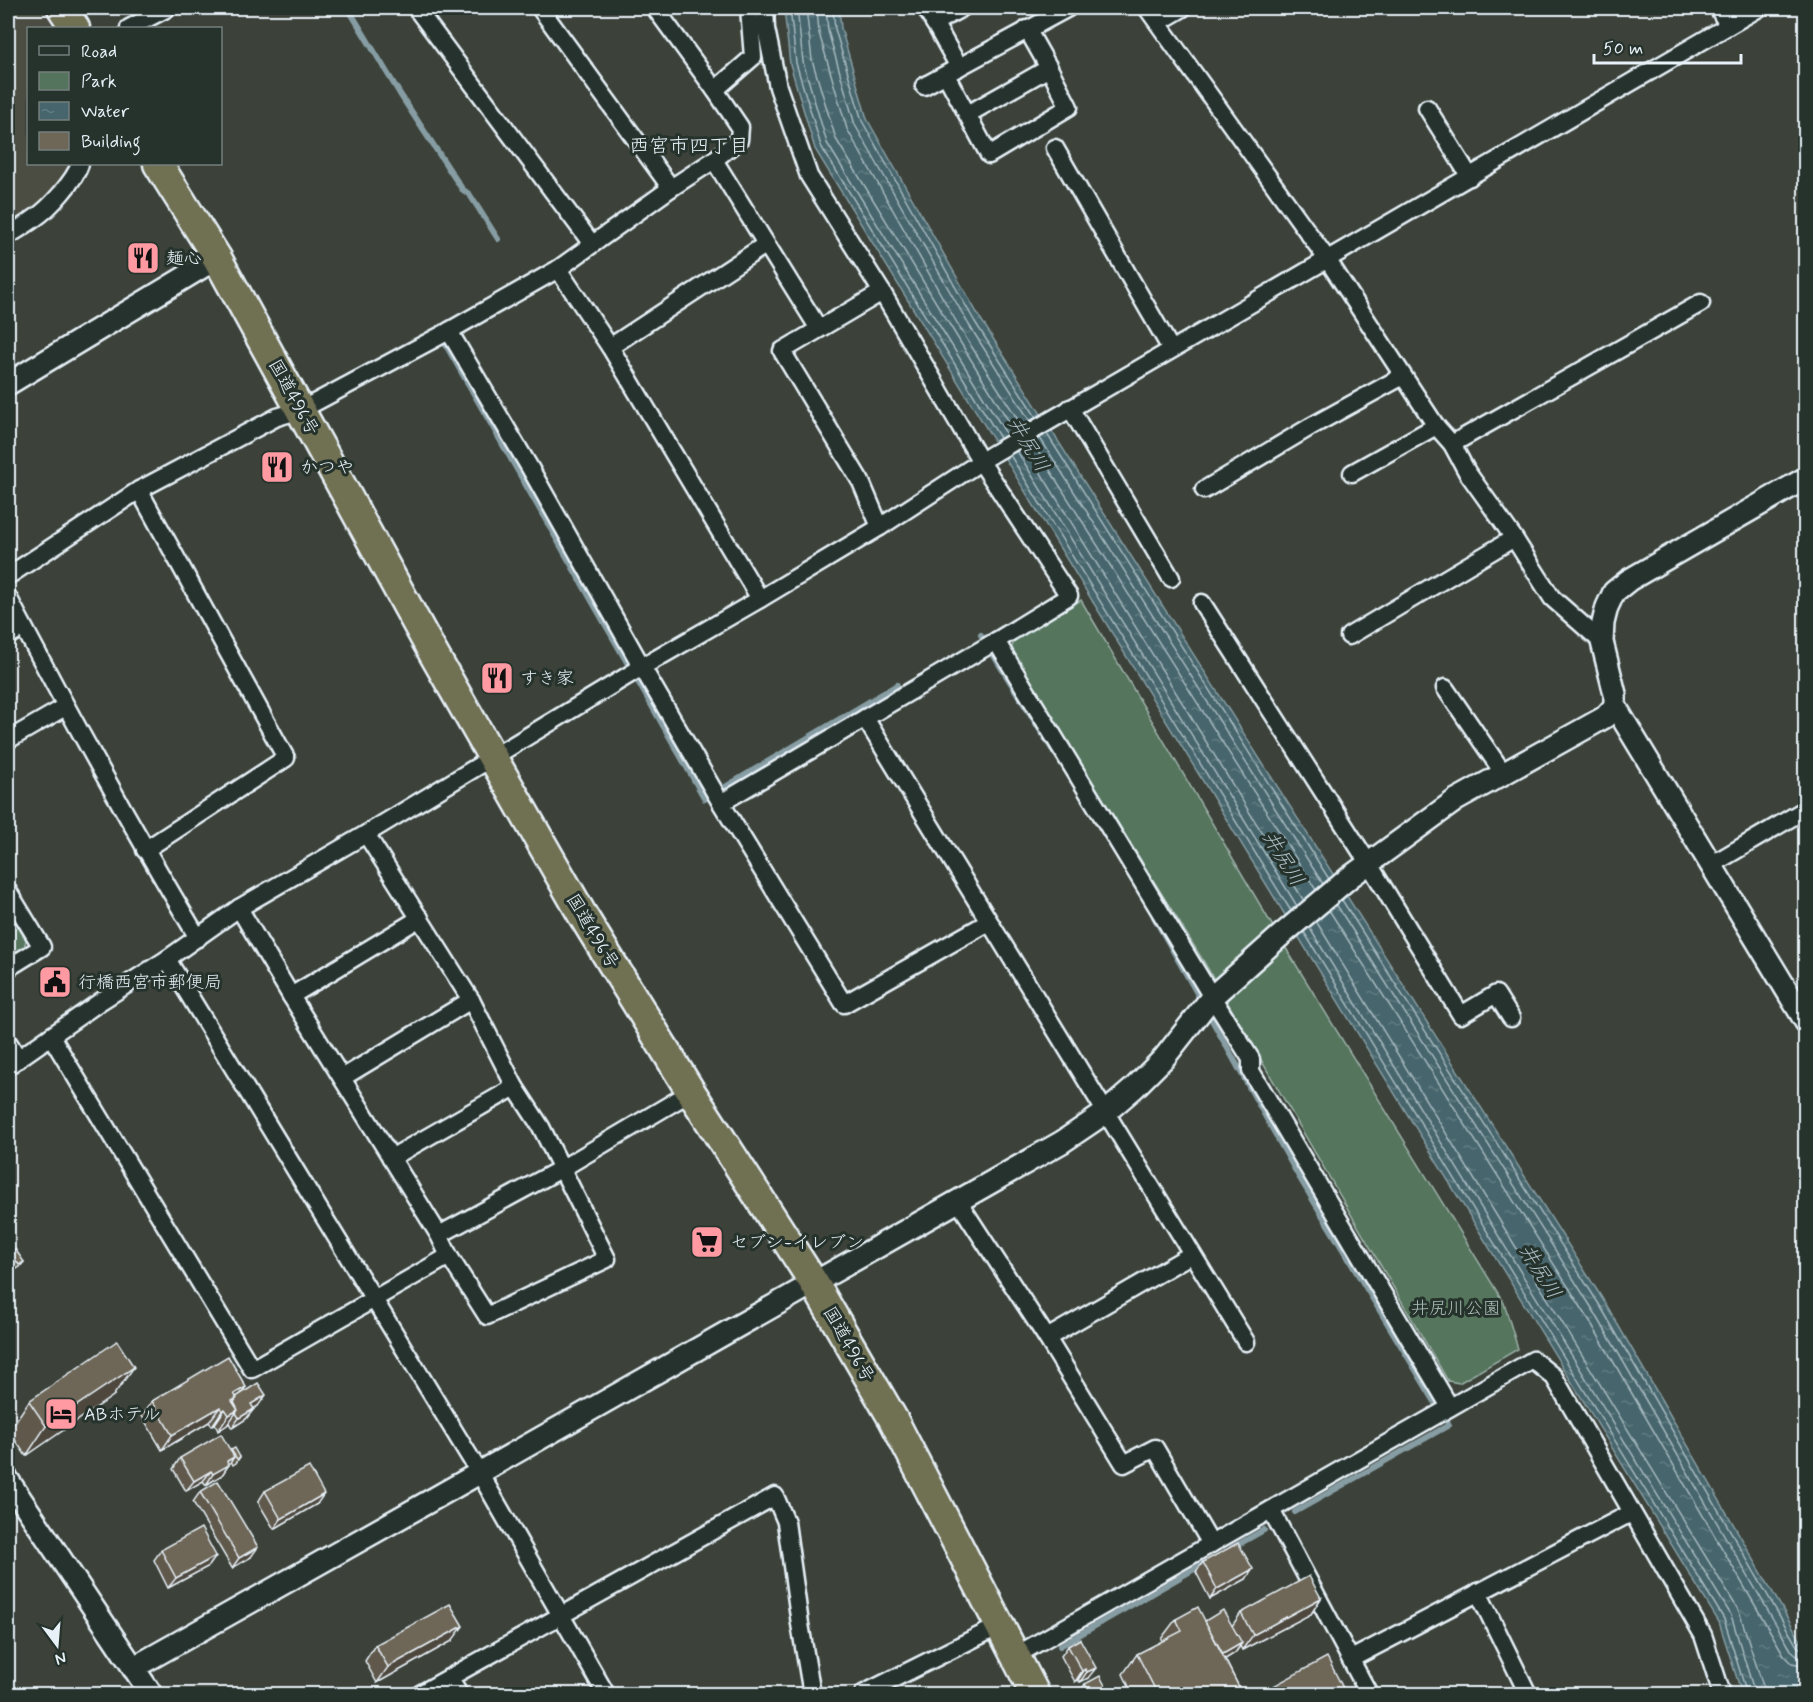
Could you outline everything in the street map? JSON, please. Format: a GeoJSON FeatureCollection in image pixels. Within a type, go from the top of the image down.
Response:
{"type":"FeatureCollection","features":[{"type":"Feature","properties":{"kind":"highway"},"geometry":{"type":"LineString","coordinates":[[62,8],[74,27]]}},
{"type":"Feature","properties":{"kind":"highway","name":"国道496号"},"geometry":{"type":"LineString","coordinates":[[159,165],[217,258],[433,653],[583,916],[691,1092],[814,1283],[893,1419],[1035,1695]]}},
{"type":"Feature","properties":{"kind":"street"},"geometry":{"type":"LineString","coordinates":[[131,27],[168,8]]}},
{"type":"Feature","properties":{"kind":"street"},"geometry":{"type":"LineString","coordinates":[[416,8],[592,244]]}},
{"type":"Feature","properties":{"kind":"street"},"geometry":{"type":"LineString","coordinates":[[540,8],[671,188]]}},
{"type":"Feature","properties":{"kind":"street"},"geometry":{"type":"LineString","coordinates":[[8,576],[139,490],[277,417],[301,410],[449,331],[558,269],[739,140],[740,127],[655,8]]}},
{"type":"Feature","properties":{"kind":"street"},"geometry":{"type":"LineString","coordinates":[[715,90],[753,57],[749,8]]}},
{"type":"Feature","properties":{"kind":"street"},"geometry":{"type":"LineString","coordinates":[[721,803],[1069,596],[986,458],[809,176],[778,87],[766,29],[765,8]]}},
{"type":"Feature","properties":{"kind":"street"},"geometry":{"type":"LineString","coordinates":[[926,8],[934,23],[968,114],[989,155],[1069,107],[1027,29]]}},
{"type":"Feature","properties":{"kind":"street"},"geometry":{"type":"LineString","coordinates":[[934,23],[962,8]]}},
{"type":"Feature","properties":{"kind":"street"},"geometry":{"type":"LineString","coordinates":[[924,86],[1068,8]]}},
{"type":"Feature","properties":{"kind":"street"},"geometry":{"type":"LineString","coordinates":[[1147,8],[1326,259],[1436,426],[1452,444],[1467,472],[1514,538],[1552,598],[1602,642]]}},
{"type":"Feature","properties":{"kind":"street"},"geometry":{"type":"LineString","coordinates":[[1159,22],[1183,8]]}},
{"type":"Feature","properties":{"kind":"street"},"geometry":{"type":"LineString","coordinates":[[1718,8],[1728,25]]}},
{"type":"Feature","properties":{"kind":"street"},"geometry":{"type":"LineString","coordinates":[[8,1042],[13,1062],[239,908],[880,527],[986,458],[1759,8]]}},
{"type":"Feature","properties":{"kind":"street"},"geometry":{"type":"LineString","coordinates":[[968,114],[1049,68]]}},
{"type":"Feature","properties":{"kind":"street"},"geometry":{"type":"LineString","coordinates":[[1427,108],[1470,177]]}},
{"type":"Feature","properties":{"kind":"street"},"geometry":{"type":"LineString","coordinates":[[1055,148],[1171,349]]}},
{"type":"Feature","properties":{"kind":"street"},"geometry":{"type":"LineString","coordinates":[[714,160],[819,329]]}},
{"type":"Feature","properties":{"kind":"street"},"geometry":{"type":"LineString","coordinates":[[8,236],[38,217],[58,195],[80,165]]}},
{"type":"Feature","properties":{"kind":"street"},"geometry":{"type":"LineString","coordinates":[[610,347],[765,244]]}},
{"type":"Feature","properties":{"kind":"street"},"geometry":{"type":"LineString","coordinates":[[8,384],[217,258]]}},
{"type":"Feature","properties":{"kind":"street"},"geometry":{"type":"LineString","coordinates":[[558,269],[610,347],[760,599]]}},
{"type":"Feature","properties":{"kind":"street"},"geometry":{"type":"LineString","coordinates":[[880,527],[861,482],[782,351],[882,292]]}},
{"type":"Feature","properties":{"kind":"street"},"geometry":{"type":"LineString","coordinates":[[1452,444],[1701,303]]}},
{"type":"Feature","properties":{"kind":"street"},"geometry":{"type":"LineString","coordinates":[[449,331],[721,803],[844,1004],[989,922]]}},
{"type":"Feature","properties":{"kind":"street"},"geometry":{"type":"LineString","coordinates":[[1204,490],[1310,427],[1403,376]]}},
{"type":"Feature","properties":{"kind":"street"},"geometry":{"type":"LineString","coordinates":[[1066,411],[1171,578]]}},
{"type":"Feature","properties":{"kind":"street"},"geometry":{"type":"LineString","coordinates":[[1352,473],[1436,426]]}},
{"type":"Feature","properties":{"kind":"street"},"geometry":{"type":"LineString","coordinates":[[1806,478],[1629,580],[1614,592],[1607,607],[1602,642],[1615,694],[1615,706],[1806,1022]]}},
{"type":"Feature","properties":{"kind":"street"},"geometry":{"type":"LineString","coordinates":[[139,490],[286,758],[145,850]]}},
{"type":"Feature","properties":{"kind":"street"},"geometry":{"type":"LineString","coordinates":[[1348,636],[1514,538]]}},
{"type":"Feature","properties":{"kind":"street"},"geometry":{"type":"LineString","coordinates":[[8,597],[64,706],[145,850],[198,938]]}},
{"type":"Feature","properties":{"kind":"street"},"geometry":{"type":"LineString","coordinates":[[1202,603],[1369,864],[1461,1015],[1496,994],[1511,1018]]}},
{"type":"Feature","properties":{"kind":"street"},"geometry":{"type":"LineString","coordinates":[[8,636],[23,627]]}},
{"type":"Feature","properties":{"kind":"street"},"geometry":{"type":"LineString","coordinates":[[996,641],[1251,1059],[1251,1071],[1449,1407]]}},
{"type":"Feature","properties":{"kind":"street"},"geometry":{"type":"LineString","coordinates":[[1445,688],[1504,774]]}},
{"type":"Feature","properties":{"kind":"street"},"geometry":{"type":"LineString","coordinates":[[8,740],[64,706]]}},
{"type":"Feature","properties":{"kind":"street"},"geometry":{"type":"LineString","coordinates":[[133,1668],[1062,1142],[1105,1113],[1134,1088],[1164,1058],[1212,997],[1350,877],[1456,800],[1605,717],[1615,706]]}},
{"type":"Feature","properties":{"kind":"street"},"geometry":{"type":"LineString","coordinates":[[865,718],[1246,1342]]}},
{"type":"Feature","properties":{"kind":"street"},"geometry":{"type":"LineString","coordinates":[[1711,865],[1806,809]]}},
{"type":"Feature","properties":{"kind":"street"},"geometry":{"type":"LineString","coordinates":[[239,908],[487,1316],[607,1259],[541,1127],[515,1087],[471,1000],[366,834]]}},
{"type":"Feature","properties":{"kind":"street"},"geometry":{"type":"LineString","coordinates":[[8,891],[42,947],[8,968]]}},
{"type":"Feature","properties":{"kind":"street"},"geometry":{"type":"LineString","coordinates":[[291,996],[420,918]]}},
{"type":"Feature","properties":{"kind":"street"},"geometry":{"type":"LineString","coordinates":[[167,959],[479,1472],[606,1695]]}},
{"type":"Feature","properties":{"kind":"street"},"geometry":{"type":"LineString","coordinates":[[342,1078],[471,1000]]}},
{"type":"Feature","properties":{"kind":"street"},"geometry":{"type":"LineString","coordinates":[[51,1036],[252,1369],[449,1256]]}},
{"type":"Feature","properties":{"kind":"street"},"geometry":{"type":"LineString","coordinates":[[390,1158],[515,1087]]}},
{"type":"Feature","properties":{"kind":"street"},"geometry":{"type":"LineString","coordinates":[[439,1235],[561,1169],[691,1092]]}},
{"type":"Feature","properties":{"kind":"street"},"geometry":{"type":"LineString","coordinates":[[958,1201],[1047,1338],[1124,1464],[1155,1448],[1211,1545]]}},
{"type":"Feature","properties":{"kind":"street"},"geometry":{"type":"LineString","coordinates":[[1047,1338],[1192,1254]]}},
{"type":"Feature","properties":{"kind":"street"},"geometry":{"type":"LineString","coordinates":[[1015,1656],[1533,1360],[1554,1377],[1703,1635],[1722,1695]]}},
{"type":"Feature","properties":{"kind":"street"},"geometry":{"type":"LineString","coordinates":[[8,1480],[151,1695]]}},
{"type":"Feature","properties":{"kind":"street"},"geometry":{"type":"LineString","coordinates":[[420,1695],[775,1496],[786,1522],[812,1695]]}},
{"type":"Feature","properties":{"kind":"street"},"geometry":{"type":"LineString","coordinates":[[1271,1510],[1369,1695]]}},
{"type":"Feature","properties":{"kind":"street"},"geometry":{"type":"LineString","coordinates":[[1351,1659],[1631,1513]]}},
{"type":"Feature","properties":{"kind":"street"},"geometry":{"type":"LineString","coordinates":[[1478,1592],[1528,1695]]}},
{"type":"Feature","properties":{"kind":"street"},"geometry":{"type":"LineString","coordinates":[[863,1695],[999,1626]]}},
{"type":"Feature","properties":{"kind":"street"},"geometry":{"type":"LineString","coordinates":[[448,1678],[459,1695]]}},
{"type":"Feature","properties":{"kind":"shaded area"},"geometry":{"type":"Polygon","coordinates":[[[8,8],[62,8],[74,27],[27,27],[27,165],[80,165],[77,171],[8,236],[8,8]]]}},
{"type":"Feature","properties":{"kind":"green space","name":"井尻川公園"},"geometry":{"type":"Polygon","coordinates":[[[1081,600],[1279,937],[1504,1303],[1518,1349],[1459,1383],[1448,1381],[1204,962],[1011,651],[1014,640],[1081,600]]]}},
{"type":"Feature","properties":{"kind":"green space"},"geometry":{"type":"Polygon","coordinates":[[[8,910],[26,940],[24,948],[8,958],[8,910]]]}},
{"type":"Feature","properties":{"kind":"water","name":"井尻川"},"geometry":{"type":"Polygon","coordinates":[[[784,8],[839,8],[841,28],[867,119],[980,318],[1607,1306],[1805,1648],[1805,1694],[1742,1694],[1719,1622],[815,149],[790,64],[784,8]]]}},
{"type":"Feature","properties":{"kind":"building"},"geometry":{"type":"Polygon","coordinates":[[[15,1249],[24,1262],[19,1265],[10,1252],[15,1249]]]}},
{"type":"Feature","properties":{"kind":"building"},"geometry":{"type":"Polygon","coordinates":[[[117,1341],[134,1367],[46,1426],[29,1401],[117,1341]]]}},
{"type":"Feature","properties":{"kind":"building"},"geometry":{"type":"Polygon","coordinates":[[[228,1356],[246,1387],[234,1394],[237,1398],[232,1401],[238,1410],[229,1415],[225,1409],[222,1411],[220,1407],[172,1435],[152,1401],[228,1356]]]}},
{"type":"Feature","properties":{"kind":"building"},"geometry":{"type":"Polygon","coordinates":[[[258,1383],[266,1395],[251,1404],[254,1409],[239,1418],[234,1402],[236,1397],[258,1383]]]}},
{"type":"Feature","properties":{"kind":"building"},"geometry":{"type":"Polygon","coordinates":[[[221,1434],[234,1457],[227,1461],[229,1465],[213,1474],[211,1471],[194,1481],[180,1458],[221,1434]]]}},
{"type":"Feature","properties":{"kind":"building"},"geometry":{"type":"Polygon","coordinates":[[[235,1448],[240,1457],[237,1459],[231,1450],[235,1448]]]}},
{"type":"Feature","properties":{"kind":"building"},"geometry":{"type":"Polygon","coordinates":[[[309,1467],[324,1494],[281,1519],[265,1491],[309,1467]]]}},
{"type":"Feature","properties":{"kind":"building"},"geometry":{"type":"Polygon","coordinates":[[[218,1481],[258,1547],[239,1558],[200,1492],[218,1481]]]}},
{"type":"Feature","properties":{"kind":"building"},"geometry":{"type":"Polygon","coordinates":[[[201,1528],[216,1556],[176,1578],[161,1550],[201,1528]]]}},
{"type":"Feature","properties":{"kind":"building"},"geometry":{"type":"Polygon","coordinates":[[[1238,1543],[1253,1569],[1217,1589],[1203,1562],[1238,1543]]]}},
{"type":"Feature","properties":{"kind":"building"},"geometry":{"type":"Polygon","coordinates":[[[1309,1576],[1321,1598],[1253,1635],[1241,1613],[1309,1576]]]}},
{"type":"Feature","properties":{"kind":"building"},"geometry":{"type":"Polygon","coordinates":[[[450,1604],[463,1626],[388,1667],[375,1645],[450,1604]]]}},
{"type":"Feature","properties":{"kind":"building"},"geometry":{"type":"Polygon","coordinates":[[[1198,1607],[1243,1695],[1158,1695],[1137,1654],[1182,1631],[1176,1619],[1198,1607]]]}},
{"type":"Feature","properties":{"kind":"building"},"geometry":{"type":"Polygon","coordinates":[[[1223,1610],[1242,1643],[1223,1654],[1205,1621],[1223,1610]]]}},
{"type":"Feature","properties":{"kind":"building"},"geometry":{"type":"Polygon","coordinates":[[[1080,1639],[1096,1668],[1087,1672],[1085,1669],[1082,1671],[1068,1646],[1080,1639]]]}},
{"type":"Feature","properties":{"kind":"building"},"geometry":{"type":"Polygon","coordinates":[[[1327,1657],[1343,1688],[1330,1695],[1257,1695],[1327,1657]]]}},
{"type":"Feature","properties":{"kind":"building"},"geometry":{"type":"Polygon","coordinates":[[[1100,1676],[1110,1695],[1091,1695],[1085,1684],[1100,1676]]]}},
{"type":"Feature","properties":{"kind":"waterway"},"geometry":{"type":"LineString","coordinates":[[348,8],[400,94],[462,189],[470,195],[498,239]]}},
{"type":"Feature","properties":{"kind":"waterway"},"geometry":{"type":"LineString","coordinates":[[446,345],[705,799],[897,685]]}},
{"type":"Feature","properties":{"kind":"waterway"},"geometry":{"type":"LineString","coordinates":[[981,635],[1055,754]]}},
{"type":"Feature","properties":{"kind":"waterway"},"geometry":{"type":"LineString","coordinates":[[1154,917],[1202,1002]]}},
{"type":"Feature","properties":{"kind":"waterway"},"geometry":{"type":"LineString","coordinates":[[1207,1011],[1298,1175],[1449,1425],[1295,1512]]}},
{"type":"Feature","properties":{"kind":"waterway"},"geometry":{"type":"LineString","coordinates":[[1232,1548],[1264,1530]]}},
{"type":"Feature","properties":{"kind":"waterway"},"geometry":{"type":"LineString","coordinates":[[1060,1646],[1205,1563]]}},
{"type":"Feature","properties":{"kind":"place","name":"麺心"},"geometry":{"type":"Point","coordinates":[143,258]}},
{"type":"Feature","properties":{"kind":"place","name":"かつや"},"geometry":{"type":"Point","coordinates":[277,467]}},
{"type":"Feature","properties":{"kind":"place","name":"すき家"},"geometry":{"type":"Point","coordinates":[497,678]}},
{"type":"Feature","properties":{"kind":"place","name":"行橋西宮市郵便局"},"geometry":{"type":"Point","coordinates":[55,982]}},
{"type":"Feature","properties":{"kind":"place","name":"セブン-イレブン"},"geometry":{"type":"Point","coordinates":[707,1242]}},
{"type":"Feature","properties":{"kind":"place","name":"ABホテル"},"geometry":{"type":"Point","coordinates":[61,1414]}},
{"type":"Feature","properties":{"kind":"district","name":"西宮市四丁目"},"geometry":{"type":"Point","coordinates":[689,145]}}]}
